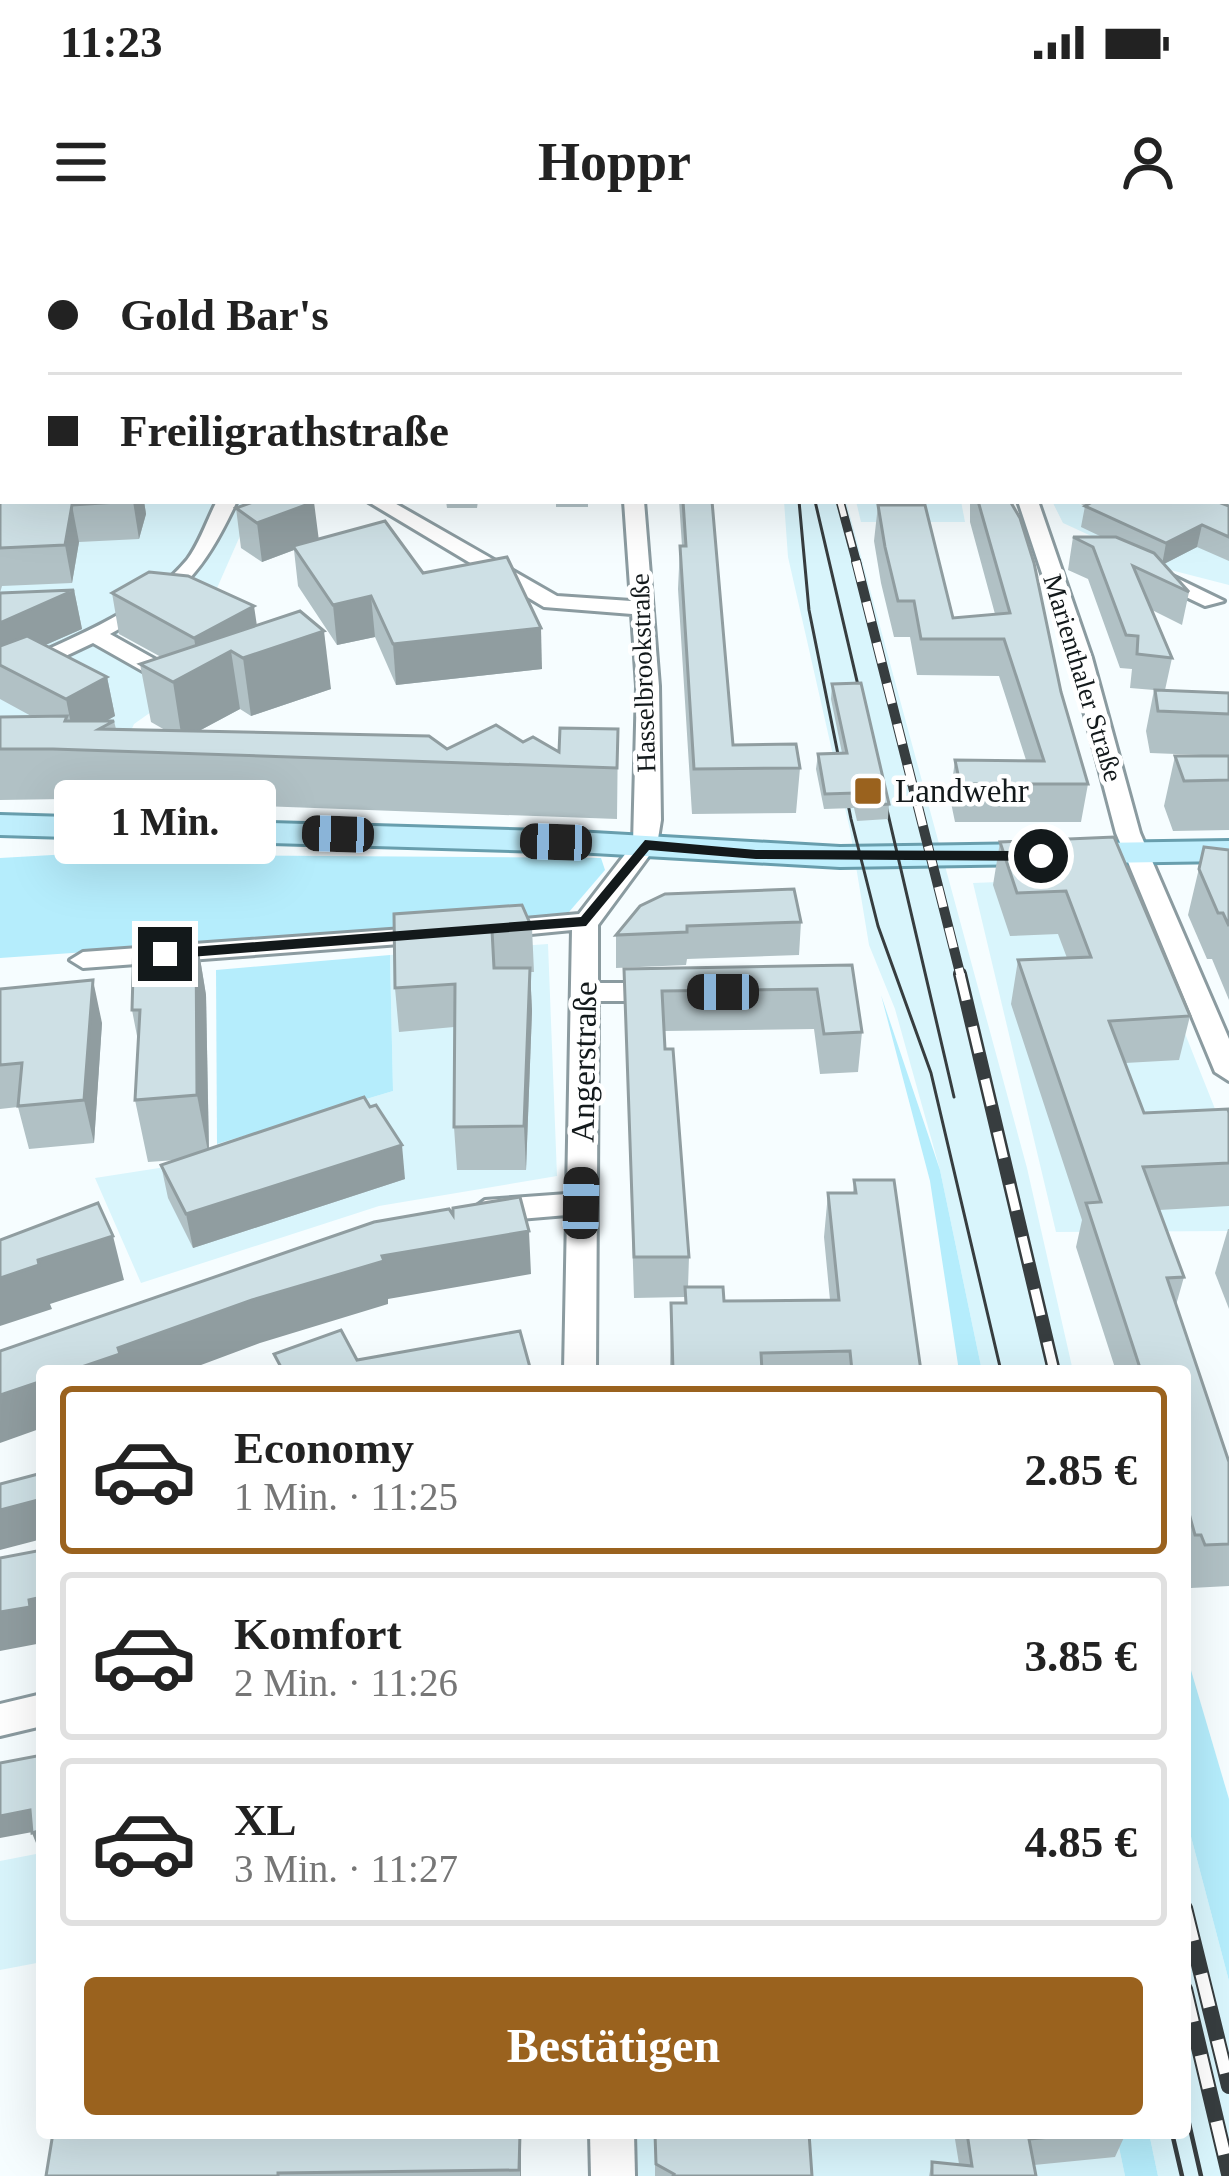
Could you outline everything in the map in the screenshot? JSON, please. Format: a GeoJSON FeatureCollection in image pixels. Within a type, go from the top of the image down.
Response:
{"type":"FeatureCollection","features":[{"type":"Feature","properties":{"kind":"main road"},"geometry":{"type":"LineString","coordinates":[[0,825],[645,845],[823,856],[1229,851]]}},
{"type":"Feature","properties":{"kind":"main road"},"geometry":{"type":"LineString","coordinates":[[1139,855],[1229,866]]}},
{"type":"Feature","properties":{"kind":"street"},"geometry":{"type":"LineString","coordinates":[[0,680],[93,634],[184,575],[198,560],[225,504]]}},
{"type":"Feature","properties":{"kind":"street"},"geometry":{"type":"LineString","coordinates":[[382,504],[552,602],[641,608]]}},
{"type":"Feature","properties":{"kind":"street","name":"Hasselbrookstraße"},"geometry":{"type":"LineString","coordinates":[[634,504],[649,705],[645,845]]}},
{"type":"Feature","properties":{"kind":"street","name":"Marienthaler Straße"},"geometry":{"type":"LineString","coordinates":[[1040,519],[1139,855],[1229,1072]]}},
{"type":"Feature","properties":{"kind":"street"},"geometry":{"type":"LineString","coordinates":[[1135,567],[1213,601]]}},
{"type":"Feature","properties":{"kind":"street"},"geometry":{"type":"LineString","coordinates":[[93,634],[191,689]]}},
{"type":"Feature","properties":{"kind":"street"},"geometry":{"type":"LineString","coordinates":[[83,960],[586,921],[645,845]]}},
{"type":"Feature","properties":{"kind":"street","name":"Angerstraße"},"geometry":{"type":"LineString","coordinates":[[580,1365],[586,921]]}},
{"type":"Feature","properties":{"kind":"street"},"geometry":{"type":"LineString","coordinates":[[585,992],[700,992]]}},
{"type":"Feature","properties":{"kind":"street"},"geometry":{"type":"LineString","coordinates":[[456,1216],[581,1203]]}},
{"type":"Feature","properties":{"kind":"street"},"geometry":{"type":"LineString","coordinates":[[0,1720],[36,1711]]}},
{"type":"Feature","properties":{"kind":"street"},"geometry":{"type":"LineString","coordinates":[[612,2139],[613,2176]]}},
{"type":"Feature","properties":{"kind":"shaded area"},"geometry":{"type":"Polygon","coordinates":[[[254,504],[210,604],[119,628],[117,639],[178,693],[134,724],[125,744],[0,746],[0,506],[254,504]]]}},
{"type":"Feature","properties":{"kind":"shaded area"},"geometry":{"type":"Polygon","coordinates":[[[784,504],[847,504],[1027,1168],[1072,1365],[981,1365],[940,1170],[895,1009],[869,945],[850,830],[788,557],[784,504]]]}},
{"type":"Feature","properties":{"kind":"shaded area"},"geometry":{"type":"Polygon","coordinates":[[[857,504],[962,504],[965,522],[861,522],[857,504]]]}},
{"type":"Feature","properties":{"kind":"shaded area"},"geometry":{"type":"Polygon","coordinates":[[[1054,504],[1079,504],[1101,513],[1229,504],[1229,585],[1159,567],[1063,523],[1054,504]]]}},
{"type":"Feature","properties":{"kind":"shaded area"},"geometry":{"type":"Polygon","coordinates":[[[70,854],[601,858],[605,870],[563,919],[0,958],[0,858],[70,854]]]}},
{"type":"Feature","properties":{"kind":"shaded area"},"geometry":{"type":"Polygon","coordinates":[[[1108,878],[1129,893],[1229,1144],[1229,1231],[1056,1232],[973,883],[1108,878]]]}},
{"type":"Feature","properties":{"kind":"shaded area"},"geometry":{"type":"Polygon","coordinates":[[[548,944],[557,1176],[379,1206],[141,1283],[95,1178],[217,1159],[217,1144],[393,1091],[390,955],[548,944]]]}},
{"type":"Feature","properties":{"kind":"shaded area"},"geometry":{"type":"Polygon","coordinates":[[[390,955],[393,1091],[217,1144],[216,970],[390,955]]]}},
{"type":"Feature","properties":{"kind":"shaded area"},"geometry":{"type":"Polygon","coordinates":[[[881,995],[940,1170],[981,1365],[958,1365],[930,1181],[881,995]]]}},
{"type":"Feature","properties":{"kind":"shaded area"},"geometry":{"type":"Polygon","coordinates":[[[1191,1670],[1229,1799],[1229,1981],[1191,1837],[1191,1670]]]}},
{"type":"Feature","properties":{"kind":"shaded area"},"geometry":{"type":"Polygon","coordinates":[[[1191,1837],[1229,1981],[1229,2176],[1158,2176],[1150,2139],[1191,2139],[1191,1837]]]}},
{"type":"Feature","properties":{"kind":"shaded area"},"geometry":{"type":"Polygon","coordinates":[[[36,1854],[36,1963],[0,1970],[0,1861],[36,1854]]]}},
{"type":"Feature","properties":{"kind":"shaded area"},"geometry":{"type":"Polygon","coordinates":[[[636,2139],[1117,2139],[1125,2176],[637,2176],[636,2139]]]}},
{"type":"Feature","properties":{"kind":"shaded area"},"geometry":{"type":"Polygon","coordinates":[[[1117,2139],[1150,2139],[1158,2176],[1125,2176],[1117,2139]]]}},
{"type":"Feature","properties":{"kind":"building"},"geometry":{"type":"Polygon","coordinates":[[[0,504],[87,504],[72,505],[65,545],[0,548],[0,504]]]}},
{"type":"Feature","properties":{"kind":"building"},"geometry":{"type":"Polygon","coordinates":[[[247,504],[309,504],[257,523],[236,508],[247,504]]]}},
{"type":"Feature","properties":{"kind":"building"},"geometry":{"type":"Polygon","coordinates":[[[683,504],[712,504],[733,745],[796,744],[800,768],[694,769],[680,546],[686,546],[683,504]]]}},
{"type":"Feature","properties":{"kind":"building"},"geometry":{"type":"Polygon","coordinates":[[[979,504],[1012,504],[1020,518],[1088,784],[960,784],[955,760],[1044,761],[1004,639],[921,639],[914,601],[898,601],[878,505],[925,505],[953,618],[1010,613],[979,504]]]}},
{"type":"Feature","properties":{"kind":"building"},"geometry":{"type":"Polygon","coordinates":[[[1224,504],[1229,506],[1229,537],[1202,525],[1166,543],[1085,506],[1224,504]]]}},
{"type":"Feature","properties":{"kind":"building"},"geometry":{"type":"Polygon","coordinates":[[[385,521],[423,573],[507,557],[541,628],[393,644],[371,596],[333,605],[293,546],[385,521]]]}},
{"type":"Feature","properties":{"kind":"building"},"geometry":{"type":"Polygon","coordinates":[[[1073,537],[1116,537],[1154,553],[1189,592],[1133,566],[1172,658],[1137,654],[1138,636],[1126,635],[1093,547],[1073,537]]]}},
{"type":"Feature","properties":{"kind":"building"},"geometry":{"type":"Polygon","coordinates":[[[149,572],[188,576],[254,606],[194,638],[112,593],[149,572]]]}},
{"type":"Feature","properties":{"kind":"building"},"geometry":{"type":"Polygon","coordinates":[[[74,590],[0,623],[0,593],[74,590]]]}},
{"type":"Feature","properties":{"kind":"building"},"geometry":{"type":"Polygon","coordinates":[[[300,611],[324,631],[243,658],[231,651],[173,682],[140,664],[300,611]]]}},
{"type":"Feature","properties":{"kind":"building"},"geometry":{"type":"Polygon","coordinates":[[[27,636],[107,677],[66,699],[0,665],[0,646],[27,636]]]}},
{"type":"Feature","properties":{"kind":"building"},"geometry":{"type":"Polygon","coordinates":[[[861,683],[889,804],[858,806],[855,793],[825,794],[818,754],[847,753],[832,684],[861,683]]]}},
{"type":"Feature","properties":{"kind":"building"},"geometry":{"type":"Polygon","coordinates":[[[1155,690],[1229,693],[1229,714],[1158,711],[1155,690]]]}},
{"type":"Feature","properties":{"kind":"building"},"geometry":{"type":"Polygon","coordinates":[[[67,716],[65,721],[114,721],[99,729],[429,736],[447,749],[496,725],[523,742],[533,737],[559,752],[560,728],[618,729],[617,768],[0,749],[0,717],[67,716]]]}},
{"type":"Feature","properties":{"kind":"building"},"geometry":{"type":"Polygon","coordinates":[[[1175,756],[1229,756],[1229,780],[1184,781],[1175,756]]]}},
{"type":"Feature","properties":{"kind":"building"},"geometry":{"type":"Polygon","coordinates":[[[1114,837],[1190,1016],[1109,1021],[1144,1113],[1228,1109],[1229,1163],[1143,1167],[1184,1277],[1167,1278],[1229,1462],[1229,1544],[1205,1545],[1201,1535],[1195,1535],[1191,1521],[1191,1365],[1139,1365],[1086,1203],[1101,1202],[1018,960],[1091,957],[1066,891],[1017,893],[1000,842],[1114,837]]]}},
{"type":"Feature","properties":{"kind":"building"},"geometry":{"type":"Polygon","coordinates":[[[1204,847],[1229,850],[1229,926],[1223,913],[1218,913],[1199,869],[1204,847]]]}},
{"type":"Feature","properties":{"kind":"building"},"geometry":{"type":"Polygon","coordinates":[[[794,889],[801,922],[687,926],[687,932],[616,935],[640,906],[665,894],[794,889]]]}},
{"type":"Feature","properties":{"kind":"building"},"geometry":{"type":"Polygon","coordinates":[[[522,905],[532,928],[492,930],[494,968],[530,968],[524,1126],[454,1127],[455,984],[395,988],[394,914],[522,905]]]}},
{"type":"Feature","properties":{"kind":"building"},"geometry":{"type":"Polygon","coordinates":[[[196,934],[197,1095],[135,1100],[140,1010],[132,1010],[134,939],[196,934]]]}},
{"type":"Feature","properties":{"kind":"building"},"geometry":{"type":"Polygon","coordinates":[[[852,965],[862,1032],[824,1034],[817,989],[662,991],[665,1049],[673,1049],[689,1257],[634,1257],[624,969],[852,965]]]}},
{"type":"Feature","properties":{"kind":"building"},"geometry":{"type":"Polygon","coordinates":[[[93,980],[84,1100],[18,1106],[22,1063],[0,1065],[0,989],[93,980]]]}},
{"type":"Feature","properties":{"kind":"building"},"geometry":{"type":"Polygon","coordinates":[[[364,1097],[370,1107],[376,1105],[402,1145],[186,1214],[161,1165],[364,1097]]]}},
{"type":"Feature","properties":{"kind":"building"},"geometry":{"type":"Polygon","coordinates":[[[854,1180],[894,1180],[920,1365],[851,1365],[850,1351],[761,1353],[762,1365],[673,1365],[671,1303],[686,1303],[685,1287],[723,1287],[724,1301],[839,1300],[828,1193],[856,1193],[854,1180]]]}},
{"type":"Feature","properties":{"kind":"building"},"geometry":{"type":"Polygon","coordinates":[[[520,1197],[529,1231],[382,1256],[384,1261],[252,1300],[118,1348],[120,1354],[88,1365],[36,1365],[36,1383],[0,1395],[0,1351],[374,1222],[449,1209],[453,1215],[453,1208],[520,1197]]]}},
{"type":"Feature","properties":{"kind":"building"},"geometry":{"type":"Polygon","coordinates":[[[98,1203],[113,1236],[38,1260],[39,1265],[0,1278],[0,1240],[98,1203]]]}},
{"type":"Feature","properties":{"kind":"building"},"geometry":{"type":"Polygon","coordinates":[[[341,1330],[357,1360],[520,1331],[529,1365],[280,1365],[274,1354],[341,1330]]]}},
{"type":"Feature","properties":{"kind":"building"},"geometry":{"type":"Polygon","coordinates":[[[36,1475],[36,1501],[0,1510],[0,1484],[36,1475]]]}},
{"type":"Feature","properties":{"kind":"building"},"geometry":{"type":"Polygon","coordinates":[[[36,1551],[36,1598],[29,1600],[30,1607],[0,1612],[0,1558],[36,1551]]]}},
{"type":"Feature","properties":{"kind":"building"},"geometry":{"type":"Polygon","coordinates":[[[36,1756],[36,1832],[32,1833],[30,1810],[0,1816],[0,1763],[36,1756]]]}},
{"type":"Feature","properties":{"kind":"building"},"geometry":{"type":"Polygon","coordinates":[[[52,2139],[520,2139],[519,2170],[46,2176],[52,2139]]]}},
{"type":"Feature","properties":{"kind":"building"},"geometry":{"type":"Polygon","coordinates":[[[655,2139],[809,2139],[812,2176],[673,2176],[656,2164],[655,2139]]]}},
{"type":"Feature","properties":{"kind":"building"},"geometry":{"type":"Polygon","coordinates":[[[968,2139],[1029,2139],[1036,2176],[932,2176],[932,2162],[972,2166],[968,2139]]]}},
{"type":"Feature","properties":{"kind":"tram line"},"geometry":{"type":"LineString","coordinates":[[799,504],[809,610],[851,819],[878,926],[931,1073],[1000,1365]]}},
{"type":"Feature","properties":{"kind":"tram line"},"geometry":{"type":"LineString","coordinates":[[816,504],[954,1097]]}},
{"type":"Feature","properties":{"kind":"tram line"},"geometry":{"type":"LineString","coordinates":[[1191,2132],[1201,2176]]}},
{"type":"Feature","properties":{"kind":"tram line"},"geometry":{"type":"LineString","coordinates":[[1173,2139],[1182,2176]]}},
{"type":"Feature","properties":{"kind":"railway"},"geometry":{"type":"LineString","coordinates":[[841,504],[857,564]]}},
{"type":"Feature","properties":{"kind":"railway"},"geometry":{"type":"LineString","coordinates":[[856,561],[961,977]]}},
{"type":"Feature","properties":{"kind":"railway"},"geometry":{"type":"LineString","coordinates":[[960,974],[1053,1365]]}},
{"type":"Feature","properties":{"kind":"railway"},"geometry":{"type":"LineString","coordinates":[[1191,1932],[1229,2086]]}},
{"type":"Feature","properties":{"kind":"railway"},"geometry":{"type":"LineString","coordinates":[[1191,2014],[1229,2174]]}},
{"type":"Feature","properties":{"kind":"place","name":"Landwehr"},"geometry":{"type":"Point","coordinates":[868,791]}},
{"type":"Feature","properties":{"kind":"route"},"geometry":{"type":"LineString","coordinates":[[165,954],[586,921],[645,845],[756,854],[1041,856]]}}]}
